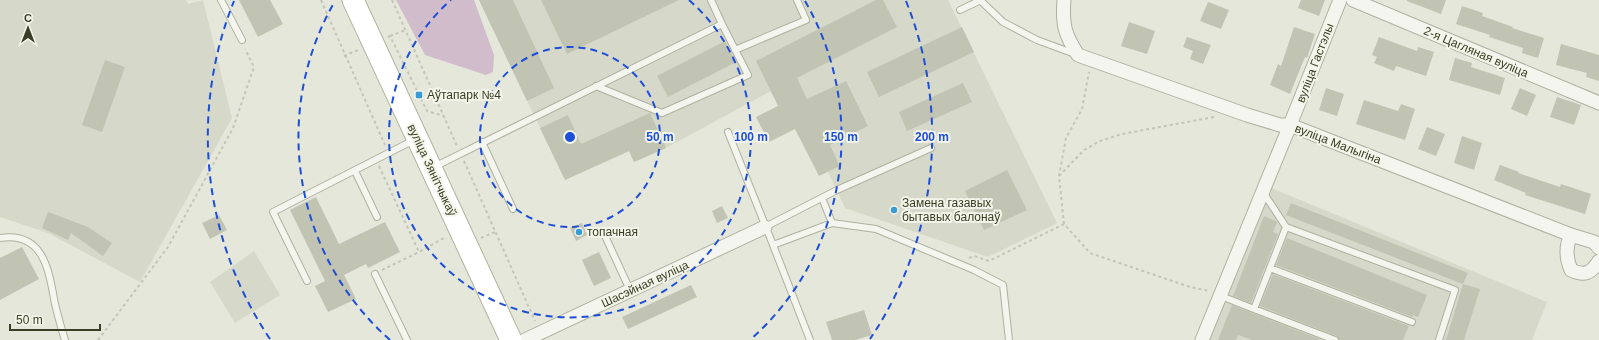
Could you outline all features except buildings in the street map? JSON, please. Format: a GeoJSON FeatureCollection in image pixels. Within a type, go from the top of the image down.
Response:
{"type":"FeatureCollection","features":[{"type":"Feature","properties":{"kind":"main road","name":"вуліца Зянітчыкаў"},"geometry":{"type":"LineString","coordinates":[[353,0],[431,168],[457,244],[511,340]]}},
{"type":"Feature","properties":{"kind":"street"},"geometry":{"type":"LineString","coordinates":[[1064,0],[1063,19],[1068,40],[1084,58]]}},
{"type":"Feature","properties":{"kind":"street","name":"вуліца Гастэлы"},"geometry":{"type":"LineString","coordinates":[[1202,340],[1217,294],[1262,192],[1340,0]]}},
{"type":"Feature","properties":{"kind":"street","name":"2-я Цагляная вуліца"},"geometry":{"type":"LineString","coordinates":[[1353,0],[1599,103]]}},
{"type":"Feature","properties":{"kind":"street","name":"вуліца Малыгіна"},"geometry":{"type":"LineString","coordinates":[[1084,58],[1247,115],[1280,125],[1290,125],[1571,235],[1594,242],[1599,248]]}},
{"type":"Feature","properties":{"kind":"street","name":"Шасэйная вуліца"},"geometry":{"type":"LineString","coordinates":[[525,340],[765,228]]}},
{"type":"Feature","properties":{"kind":"street"},"geometry":{"type":"LineString","coordinates":[[1571,235],[1566,250],[1571,270],[1579,274],[1588,273],[1594,269],[1599,261]]}},
{"type":"Feature","properties":{"kind":"lane"},"geometry":{"type":"LineString","coordinates":[[221,0],[242,40]]}},
{"type":"Feature","properties":{"kind":"lane"},"geometry":{"type":"LineString","coordinates":[[596,86],[662,113],[748,75],[711,0]]}},
{"type":"Feature","properties":{"kind":"lane"},"geometry":{"type":"LineString","coordinates":[[735,50],[806,20],[797,0]]}},
{"type":"Feature","properties":{"kind":"lane"},"geometry":{"type":"LineString","coordinates":[[960,10],[981,0],[1003,22],[1037,40],[1084,58]]}},
{"type":"Feature","properties":{"kind":"lane"},"geometry":{"type":"LineString","coordinates":[[431,168],[722,24]]}},
{"type":"Feature","properties":{"kind":"lane"},"geometry":{"type":"LineString","coordinates":[[728,132],[810,340]]}},
{"type":"Feature","properties":{"kind":"lane"},"geometry":{"type":"LineString","coordinates":[[307,281],[273,212],[418,139]]}},
{"type":"Feature","properties":{"kind":"lane"},"geometry":{"type":"LineString","coordinates":[[482,142],[513,208]]}},
{"type":"Feature","properties":{"kind":"lane"},"geometry":{"type":"LineString","coordinates":[[765,228],[822,198],[931,148]]}},
{"type":"Feature","properties":{"kind":"lane"},"geometry":{"type":"LineString","coordinates":[[355,171],[377,217]]}},
{"type":"Feature","properties":{"kind":"lane"},"geometry":{"type":"LineString","coordinates":[[1262,192],[1286,227],[1455,290],[1439,340]]}},
{"type":"Feature","properties":{"kind":"lane"},"geometry":{"type":"LineString","coordinates":[[822,198],[832,223]]}},
{"type":"Feature","properties":{"kind":"lane"},"geometry":{"type":"LineString","coordinates":[[773,245],[832,223],[876,229],[960,264],[1003,285],[1010,340]]}},
{"type":"Feature","properties":{"kind":"lane"},"geometry":{"type":"LineString","coordinates":[[1254,309],[1286,227]]}},
{"type":"Feature","properties":{"kind":"lane"},"geometry":{"type":"LineString","coordinates":[[0,238],[8,236],[24,239],[36,247],[45,260],[65,340]]}},
{"type":"Feature","properties":{"kind":"lane"},"geometry":{"type":"LineString","coordinates":[[606,238],[631,291]]}},
{"type":"Feature","properties":{"kind":"lane"},"geometry":{"type":"LineString","coordinates":[[1270,268],[1412,322]]}},
{"type":"Feature","properties":{"kind":"lane"},"geometry":{"type":"LineString","coordinates":[[375,274],[407,340]]}},
{"type":"Feature","properties":{"kind":"lane"},"geometry":{"type":"LineString","coordinates":[[1217,294],[1335,340]]}},
{"type":"Feature","properties":{"kind":"path"},"geometry":{"type":"LineString","coordinates":[[321,0],[344,56],[389,154]]}},
{"type":"Feature","properties":{"kind":"path"},"geometry":{"type":"LineString","coordinates":[[392,0],[540,333]]}},
{"type":"Feature","properties":{"kind":"path"},"geometry":{"type":"LineString","coordinates":[[390,36],[406,30]]}},
{"type":"Feature","properties":{"kind":"path"},"geometry":{"type":"LineString","coordinates":[[98,340],[168,247],[233,128],[254,68],[242,40]]}},
{"type":"Feature","properties":{"kind":"path"},"geometry":{"type":"LineString","coordinates":[[1084,58],[1088,78],[1082,108],[1066,138],[1059,176],[1064,224],[1090,253],[1190,287],[1217,294]]}},
{"type":"Feature","properties":{"kind":"path"},"geometry":{"type":"LineString","coordinates":[[1059,176],[1084,150],[1100,141],[1122,134],[1218,116]]}},
{"type":"Feature","properties":{"kind":"path"},"geometry":{"type":"LineString","coordinates":[[376,160],[419,252]]}},
{"type":"Feature","properties":{"kind":"path"},"geometry":{"type":"LineString","coordinates":[[960,264],[974,256],[989,261],[1064,224]]}},
{"type":"Feature","properties":{"kind":"path"},"geometry":{"type":"LineString","coordinates":[[375,274],[444,238],[457,244],[495,232]]}},
{"type":"Feature","properties":{"kind":"shaded area"},"geometry":{"type":"Polygon","coordinates":[[[0,0],[186,0],[188,4],[203,0],[232,118],[140,282],[48,233],[0,217],[0,0]]]}},
{"type":"Feature","properties":{"kind":"shaded area"},"geometry":{"type":"Polygon","coordinates":[[[396,0],[474,0],[494,55],[493,72],[486,75],[425,55],[396,0]]]}},
{"type":"Feature","properties":{"kind":"shaded area"},"geometry":{"type":"Polygon","coordinates":[[[479,0],[948,0],[1057,223],[988,257],[845,208],[828,172],[840,165],[804,93],[779,106],[771,91],[666,148],[634,162],[629,151],[565,180],[479,0]]]}},
{"type":"Feature","properties":{"kind":"shaded area"},"geometry":{"type":"Polygon","coordinates":[[[1269,187],[1547,302],[1532,340],[1208,340],[1269,187]]]}},
{"type":"Feature","properties":{"kind":"shaded area"},"geometry":{"type":"Polygon","coordinates":[[[254,251],[280,295],[235,323],[210,282],[254,251]]]}},
{"type":"Feature","properties":{"kind":"place","name":"Аўтапарк №4"},"geometry":{"type":"Point","coordinates":[419,95]}},
{"type":"Feature","properties":{"kind":"place","name":"Замена газавых бытавых балонаў"},"geometry":{"type":"Point","coordinates":[894,210]}},
{"type":"Feature","properties":{"kind":"place","name":"топачная"},"geometry":{"type":"Point","coordinates":[579,232]}}]}
